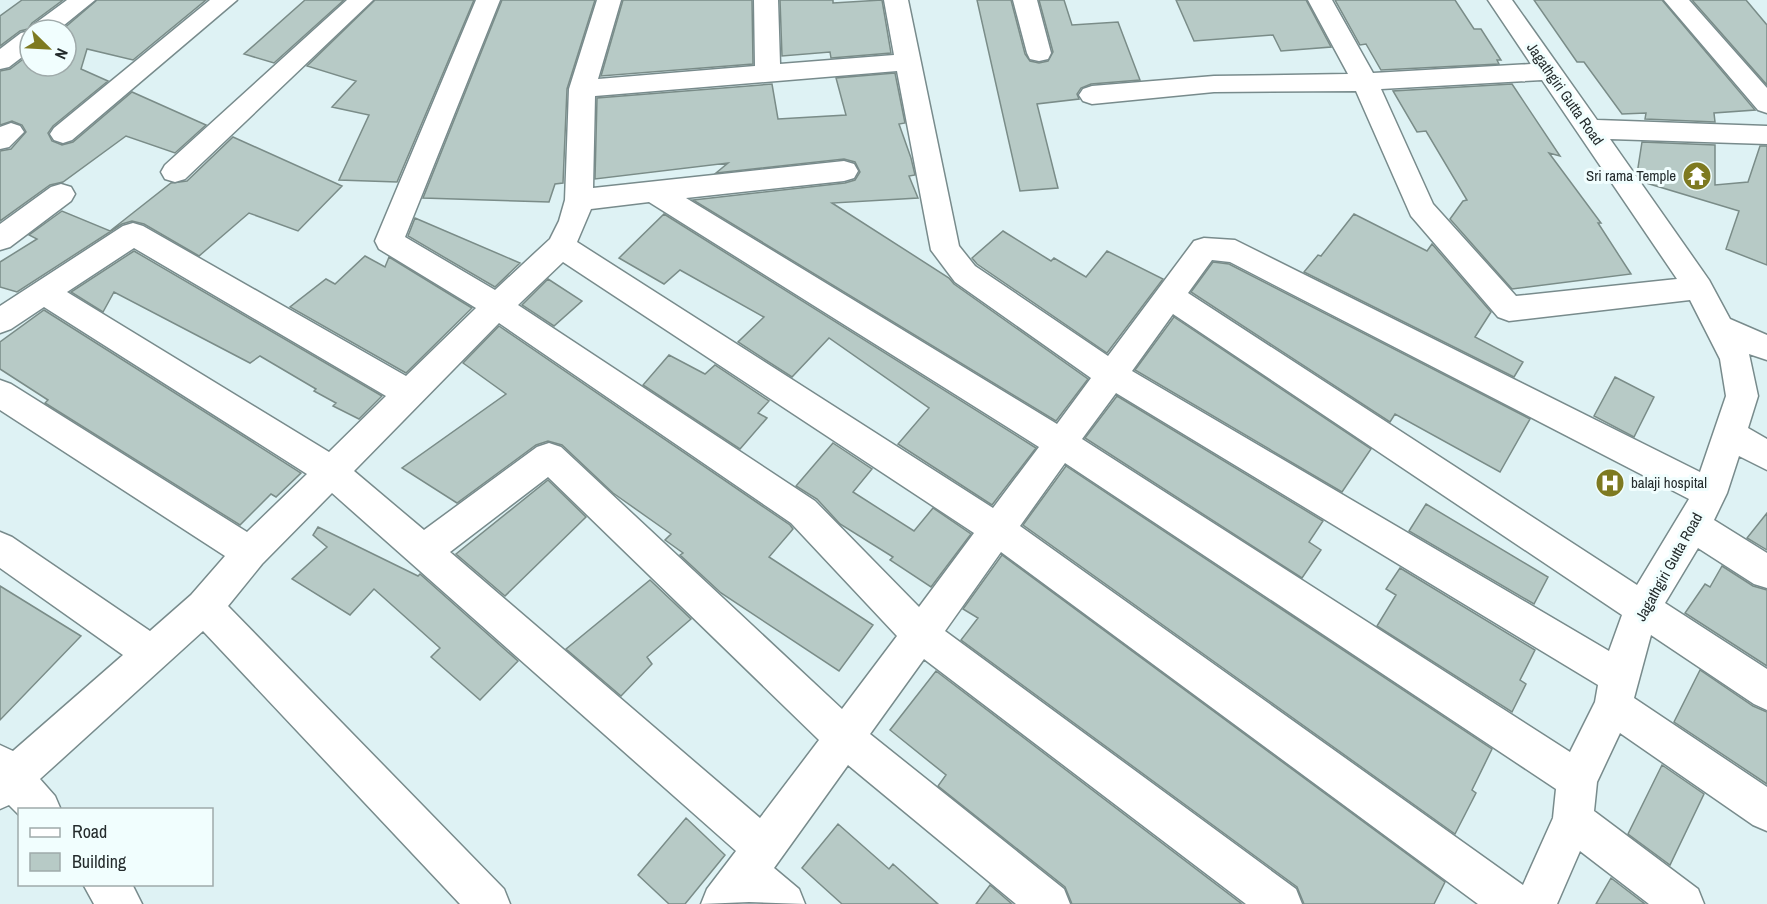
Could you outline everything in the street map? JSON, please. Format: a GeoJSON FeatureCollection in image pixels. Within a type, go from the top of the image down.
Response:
{"type":"FeatureCollection","features":[{"type":"Feature","properties":{"kind":"street"},"geometry":{"type":"LineString","coordinates":[[58,18],[83,0]]}},
{"type":"Feature","properties":{"kind":"street"},"geometry":{"type":"LineString","coordinates":[[63,134],[225,0]]}},
{"type":"Feature","properties":{"kind":"street"},"geometry":{"type":"LineString","coordinates":[[175,172],[361,0]]}},
{"type":"Feature","properties":{"kind":"street"},"geometry":{"type":"LineString","coordinates":[[488,0],[389,241],[497,306],[803,512],[921,635],[1281,904]]}},
{"type":"Feature","properties":{"kind":"street"},"geometry":{"type":"LineString","coordinates":[[39,808],[4,777],[153,654],[204,607],[250,553],[331,471],[497,306],[561,246],[573,221],[579,200],[582,89],[609,0]]}},
{"type":"Feature","properties":{"kind":"street"},"geometry":{"type":"LineString","coordinates":[[766,0],[768,73]]}},
{"type":"Feature","properties":{"kind":"street"},"geometry":{"type":"LineString","coordinates":[[896,0],[945,250],[965,274],[1112,375],[1616,692],[1767,811]]}},
{"type":"Feature","properties":{"kind":"street"},"geometry":{"type":"LineString","coordinates":[[1025,0],[1039,53]]}},
{"type":"Feature","properties":{"kind":"street"},"geometry":{"type":"LineString","coordinates":[[1320,0],[1365,82],[1421,209],[1509,309],[1699,288]]}},
{"type":"Feature","properties":{"kind":"street","name":"Jagathgiri Gutta Road"},"geometry":{"type":"LineString","coordinates":[[1500,0],[1699,288],[1736,359],[1742,396],[1710,493],[1693,526],[1642,609],[1616,692],[1577,780],[1574,820],[1536,904]]}},
{"type":"Feature","properties":{"kind":"street"},"geometry":{"type":"LineString","coordinates":[[1676,0],[1767,104]]}},
{"type":"Feature","properties":{"kind":"street"},"geometry":{"type":"LineString","coordinates":[[0,60],[18,47]]}},
{"type":"Feature","properties":{"kind":"street"},"geometry":{"type":"LineString","coordinates":[[582,89],[908,62]]}},
{"type":"Feature","properties":{"kind":"street"},"geometry":{"type":"LineString","coordinates":[[1092,95],[1214,84],[1365,82],[1549,71]]}},
{"type":"Feature","properties":{"kind":"street"},"geometry":{"type":"LineString","coordinates":[[1589,129],[1767,135]]}},
{"type":"Feature","properties":{"kind":"street"},"geometry":{"type":"LineString","coordinates":[[579,200],[844,171]]}},
{"type":"Feature","properties":{"kind":"street"},"geometry":{"type":"LineString","coordinates":[[654,192],[1061,443],[1577,780]]}},
{"type":"Feature","properties":{"kind":"street"},"geometry":{"type":"LineString","coordinates":[[0,239],[61,194]]}},
{"type":"Feature","properties":{"kind":"street"},"geometry":{"type":"LineString","coordinates":[[0,321],[133,234],[410,394]]}},
{"type":"Feature","properties":{"kind":"street"},"geometry":{"type":"LineString","coordinates":[[561,246],[998,530],[1513,904]]}},
{"type":"Feature","properties":{"kind":"street"},"geometry":{"type":"LineString","coordinates":[[722,904],[1171,297],[1204,249],[1235,251],[1710,493]]}},
{"type":"Feature","properties":{"kind":"street"},"geometry":{"type":"LineString","coordinates":[[44,292],[331,471],[424,551],[755,860],[784,904]]}},
{"type":"Feature","properties":{"kind":"street"},"geometry":{"type":"LineString","coordinates":[[1171,297],[1767,691]]}},
{"type":"Feature","properties":{"kind":"street"},"geometry":{"type":"LineString","coordinates":[[1721,328],[1767,348]]}},
{"type":"Feature","properties":{"kind":"street"},"geometry":{"type":"LineString","coordinates":[[0,393],[250,553]]}},
{"type":"Feature","properties":{"kind":"street"},"geometry":{"type":"LineString","coordinates":[[1730,434],[1767,456]]}},
{"type":"Feature","properties":{"kind":"street"},"geometry":{"type":"LineString","coordinates":[[424,551],[549,457],[845,738],[1049,904]]}},
{"type":"Feature","properties":{"kind":"street"},"geometry":{"type":"LineString","coordinates":[[1693,526],[1767,572]]}},
{"type":"Feature","properties":{"kind":"street"},"geometry":{"type":"LineString","coordinates":[[0,548],[153,654]]}},
{"type":"Feature","properties":{"kind":"street"},"geometry":{"type":"LineString","coordinates":[[204,607],[489,904]]}},
{"type":"Feature","properties":{"kind":"street"},"geometry":{"type":"LineString","coordinates":[[1574,820],[1683,904]]}},
{"type":"Feature","properties":{"kind":"street"},"geometry":{"type":"LineString","coordinates":[[105,886],[121,904]]}},
{"type":"Feature","properties":{"kind":"building"},"geometry":{"type":"Polygon","coordinates":[[[22,0],[63,0],[39,18],[18,18],[18,32],[0,46],[0,16],[22,0]]]}},
{"type":"Feature","properties":{"kind":"building"},"geometry":{"type":"Polygon","coordinates":[[[97,0],[206,0],[133,60],[87,49],[81,69],[108,81],[53,126],[48,133],[52,141],[62,145],[73,142],[132,92],[206,125],[175,153],[126,136],[63,182],[50,185],[0,221],[0,151],[11,149],[26,132],[22,125],[12,121],[0,125],[0,71],[10,69],[18,63],[18,78],[78,78],[78,18],[76,18],[97,0]]]}},
{"type":"Feature","properties":{"kind":"building"},"geometry":{"type":"Polygon","coordinates":[[[305,0],[344,0],[274,63],[244,54],[305,0]]]}},
{"type":"Feature","properties":{"kind":"building"},"geometry":{"type":"Polygon","coordinates":[[[375,0],[474,0],[397,182],[339,180],[369,115],[332,107],[356,81],[307,66],[375,0]]]}},
{"type":"Feature","properties":{"kind":"building"},"geometry":{"type":"Polygon","coordinates":[[[502,0],[595,0],[567,89],[563,183],[555,184],[549,202],[423,198],[502,0]]]}},
{"type":"Feature","properties":{"kind":"building"},"geometry":{"type":"Polygon","coordinates":[[[623,0],[752,0],[753,64],[601,76],[623,0]]]}},
{"type":"Feature","properties":{"kind":"building"},"geometry":{"type":"Polygon","coordinates":[[[780,0],[833,0],[833,3],[882,0],[891,53],[831,58],[830,52],[782,56],[780,0]]]}},
{"type":"Feature","properties":{"kind":"building"},"geometry":{"type":"Polygon","coordinates":[[[977,0],[1011,0],[1025,54],[1030,61],[1039,63],[1048,61],[1053,52],[1039,0],[1064,0],[1072,25],[1118,22],[1140,80],[1091,84],[1081,88],[1077,94],[1079,99],[1037,104],[1058,188],[1020,191],[977,0]]]}},
{"type":"Feature","properties":{"kind":"building"},"geometry":{"type":"Polygon","coordinates":[[[1176,0],[1306,0],[1331,47],[1281,51],[1273,35],[1194,41],[1176,0]]]}},
{"type":"Feature","properties":{"kind":"building"},"geometry":{"type":"Polygon","coordinates":[[[1335,0],[1455,0],[1474,29],[1481,29],[1501,60],[1497,60],[1499,64],[1381,70],[1366,44],[1360,45],[1335,0]]]}},
{"type":"Feature","properties":{"kind":"building"},"geometry":{"type":"Polygon","coordinates":[[[1534,0],[1662,0],[1755,110],[1714,113],[1715,122],[1645,119],[1646,113],[1622,114],[1584,62],[1577,62],[1534,0]]]}},
{"type":"Feature","properties":{"kind":"building"},"geometry":{"type":"Polygon","coordinates":[[[1692,0],[1746,0],[1767,25],[1767,85],[1692,0]]]}},
{"type":"Feature","properties":{"kind":"building"},"geometry":{"type":"Polygon","coordinates":[[[895,73],[905,123],[899,124],[915,175],[909,176],[918,198],[832,203],[949,278],[954,284],[1088,379],[1056,421],[693,200],[845,183],[855,180],[860,172],[855,162],[844,159],[716,173],[728,163],[595,179],[597,98],[772,84],[778,119],[846,115],[836,78],[895,73]]]}},
{"type":"Feature","properties":{"kind":"building"},"geometry":{"type":"Polygon","coordinates":[[[1512,84],[1560,156],[1549,153],[1601,223],[1598,223],[1631,274],[1512,289],[1450,219],[1463,201],[1467,200],[1426,131],[1417,132],[1393,91],[1512,84]]]}},
{"type":"Feature","properties":{"kind":"building"},"geometry":{"type":"Polygon","coordinates":[[[233,137],[342,186],[298,231],[249,213],[199,256],[144,224],[132,221],[122,224],[17,292],[0,287],[0,262],[37,239],[29,235],[62,211],[110,231],[171,183],[187,181],[233,137]]]}},
{"type":"Feature","properties":{"kind":"building"},"geometry":{"type":"Polygon","coordinates":[[[1642,142],[1715,145],[1715,185],[1748,182],[1760,146],[1767,146],[1767,265],[1726,249],[1739,211],[1643,182],[1637,174],[1642,142]]]}},
{"type":"Feature","properties":{"kind":"building"},"geometry":{"type":"Polygon","coordinates":[[[664,214],[1036,448],[992,505],[898,444],[929,408],[829,338],[792,377],[738,342],[764,317],[680,270],[664,284],[619,258],[664,214]]]}},
{"type":"Feature","properties":{"kind":"building"},"geometry":{"type":"Polygon","coordinates":[[[1354,214],[1427,251],[1432,244],[1491,312],[1475,337],[1523,362],[1514,377],[1304,272],[1318,255],[1321,256],[1354,214]]]}},
{"type":"Feature","properties":{"kind":"building"},"geometry":{"type":"Polygon","coordinates":[[[415,218],[520,263],[495,287],[408,236],[415,218]]]}},
{"type":"Feature","properties":{"kind":"building"},"geometry":{"type":"Polygon","coordinates":[[[1003,231],[1051,261],[1054,258],[1086,277],[1107,251],[1163,279],[1107,353],[977,264],[972,258],[1003,231]]]}},
{"type":"Feature","properties":{"kind":"building"},"geometry":{"type":"Polygon","coordinates":[[[134,251],[382,396],[359,419],[333,406],[336,403],[314,391],[316,389],[260,356],[250,363],[114,292],[103,312],[71,292],[134,251]]]}},
{"type":"Feature","properties":{"kind":"building"},"geometry":{"type":"Polygon","coordinates":[[[365,256],[385,267],[389,257],[472,308],[406,373],[290,307],[326,279],[335,284],[365,256]]]}},
{"type":"Feature","properties":{"kind":"building"},"geometry":{"type":"Polygon","coordinates":[[[1213,262],[1229,264],[1530,419],[1500,472],[1395,414],[1390,422],[1191,292],[1213,262]]]}},
{"type":"Feature","properties":{"kind":"building"},"geometry":{"type":"Polygon","coordinates":[[[548,279],[582,301],[554,326],[522,305],[548,279]]]}},
{"type":"Feature","properties":{"kind":"building"},"geometry":{"type":"Polygon","coordinates":[[[44,310],[301,473],[276,497],[271,494],[240,525],[45,403],[48,400],[0,369],[0,342],[44,310]]]}},
{"type":"Feature","properties":{"kind":"building"},"geometry":{"type":"Polygon","coordinates":[[[1174,317],[1371,449],[1342,492],[1135,370],[1174,317]]]}},
{"type":"Feature","properties":{"kind":"building"},"geometry":{"type":"Polygon","coordinates":[[[499,326],[790,525],[793,529],[769,557],[873,625],[839,671],[721,593],[680,555],[683,553],[665,540],[671,534],[613,493],[562,445],[548,441],[536,445],[457,503],[402,468],[506,394],[463,363],[499,326]]]}},
{"type":"Feature","properties":{"kind":"building"},"geometry":{"type":"Polygon","coordinates":[[[669,355],[705,374],[715,365],[769,401],[758,413],[767,418],[740,449],[643,385],[669,355]]]}},
{"type":"Feature","properties":{"kind":"building"},"geometry":{"type":"Polygon","coordinates":[[[1615,377],[1654,397],[1634,437],[1594,416],[1615,377]]]}},
{"type":"Feature","properties":{"kind":"building"},"geometry":{"type":"Polygon","coordinates":[[[1117,396],[1323,521],[1309,542],[1321,550],[1302,578],[1085,438],[1117,396]]]}},
{"type":"Feature","properties":{"kind":"building"},"geometry":{"type":"Polygon","coordinates":[[[833,443],[872,469],[853,492],[914,531],[933,508],[971,534],[931,587],[890,560],[893,557],[840,524],[817,499],[796,486],[833,443]]]}},
{"type":"Feature","properties":{"kind":"building"},"geometry":{"type":"Polygon","coordinates":[[[1066,466],[1492,749],[1472,790],[1476,793],[1455,834],[1023,525],[1066,466]]]}},
{"type":"Feature","properties":{"kind":"building"},"geometry":{"type":"Polygon","coordinates":[[[548,480],[586,517],[505,596],[456,554],[548,480]]]}},
{"type":"Feature","properties":{"kind":"building"},"geometry":{"type":"Polygon","coordinates":[[[1426,504],[1548,577],[1534,604],[1409,531],[1426,504]]]}},
{"type":"Feature","properties":{"kind":"building"},"geometry":{"type":"Polygon","coordinates":[[[1767,513],[1767,550],[1747,538],[1767,513]]]}},
{"type":"Feature","properties":{"kind":"building"},"geometry":{"type":"Polygon","coordinates":[[[318,527],[418,576],[420,574],[518,661],[480,700],[431,657],[440,648],[374,589],[350,615],[292,579],[327,547],[313,535],[318,527]]]}},
{"type":"Feature","properties":{"kind":"building"},"geometry":{"type":"Polygon","coordinates":[[[1002,555],[1445,882],[1434,904],[1304,904],[1297,887],[961,640],[978,618],[963,609],[1002,555]]]}},
{"type":"Feature","properties":{"kind":"building"},"geometry":{"type":"Polygon","coordinates":[[[1722,566],[1753,586],[1767,590],[1767,666],[1685,613],[1705,584],[1710,587],[1722,566]]]}},
{"type":"Feature","properties":{"kind":"building"},"geometry":{"type":"Polygon","coordinates":[[[1400,568],[1535,650],[1520,680],[1526,684],[1512,712],[1377,626],[1396,595],[1386,589],[1400,568]]]}},
{"type":"Feature","properties":{"kind":"building"},"geometry":{"type":"Polygon","coordinates":[[[650,580],[691,619],[647,657],[652,664],[621,696],[566,649],[650,580]]]}},
{"type":"Feature","properties":{"kind":"building"},"geometry":{"type":"Polygon","coordinates":[[[0,586],[81,636],[0,720],[0,586]]]}},
{"type":"Feature","properties":{"kind":"building"},"geometry":{"type":"Polygon","coordinates":[[[1700,670],[1753,706],[1767,712],[1767,784],[1674,722],[1700,670]]]}},
{"type":"Feature","properties":{"kind":"building"},"geometry":{"type":"Polygon","coordinates":[[[936,671],[1242,904],[1072,904],[1065,887],[938,786],[946,775],[890,730],[936,671]]]}},
{"type":"Feature","properties":{"kind":"building"},"geometry":{"type":"Polygon","coordinates":[[[1662,765],[1704,794],[1670,865],[1628,834],[1662,765]]]}},
{"type":"Feature","properties":{"kind":"building"},"geometry":{"type":"Polygon","coordinates":[[[686,818],[725,855],[685,904],[669,904],[638,875],[686,818]]]}},
{"type":"Feature","properties":{"kind":"building"},"geometry":{"type":"Polygon","coordinates":[[[838,824],[889,869],[893,864],[938,904],[842,904],[802,868],[838,824]]]}},
{"type":"Feature","properties":{"kind":"building"},"geometry":{"type":"Polygon","coordinates":[[[1611,878],[1645,904],[1596,904],[1611,878]]]}},
{"type":"Feature","properties":{"kind":"building"},"geometry":{"type":"Polygon","coordinates":[[[990,885],[1012,904],[976,904],[990,885]]]}},
{"type":"Feature","properties":{"kind":"place","name":"Sri rama Temple"},"geometry":{"type":"Point","coordinates":[1697,176]}},
{"type":"Feature","properties":{"kind":"place","name":"balaji hospital"},"geometry":{"type":"Point","coordinates":[1610,483]}}]}
